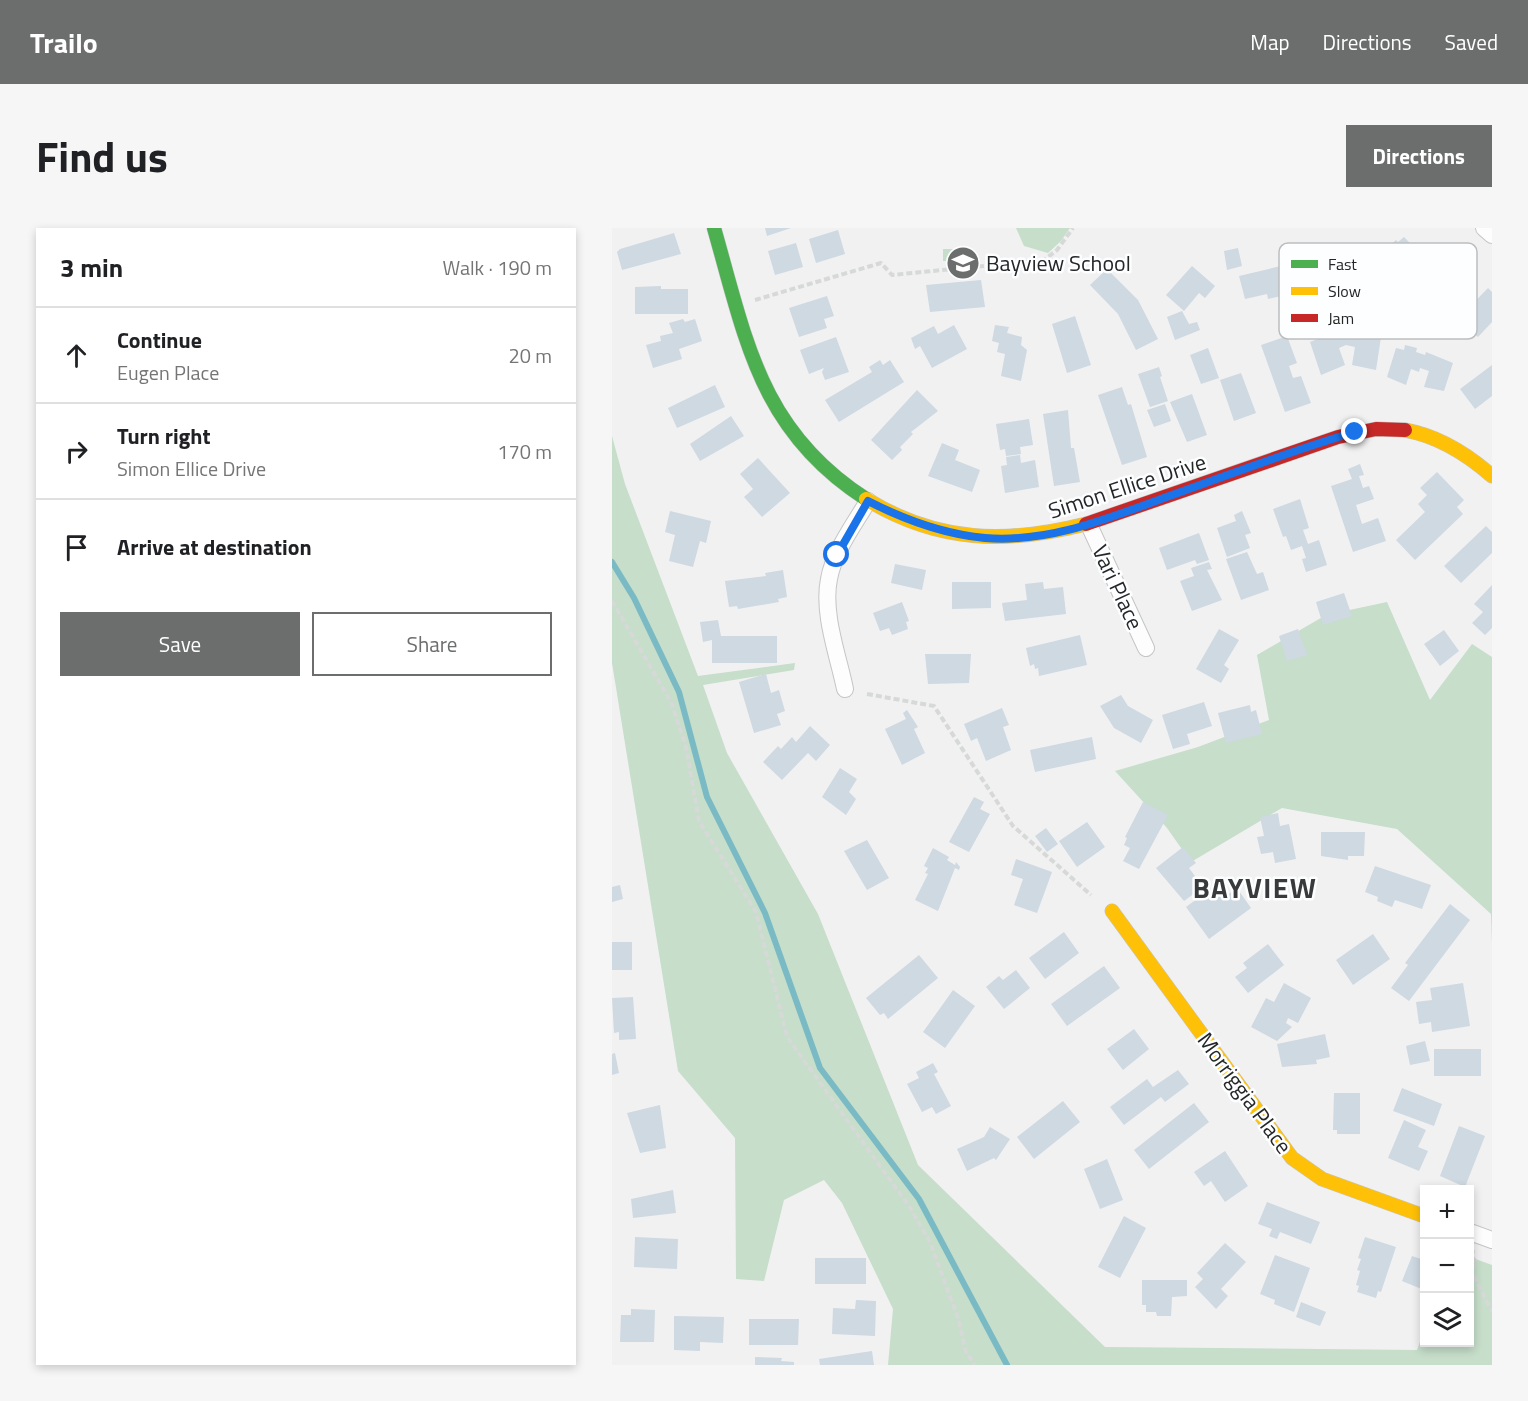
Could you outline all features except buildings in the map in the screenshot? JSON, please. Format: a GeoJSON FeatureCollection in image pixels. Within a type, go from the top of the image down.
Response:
{"type":"FeatureCollection","features":[{"type":"Feature","properties":{"kind":"street","name":"Simon Ellice Drive"},"geometry":{"type":"LineString","coordinates":[[714,228],[755,364],[779,416],[820,463],[868,501],[925,526],[986,538],[1043,535],[1089,525],[1329,440],[1378,429],[1398,429],[1441,442],[1462,452],[1492,476]]}},
{"type":"Feature","properties":{"kind":"street"},"geometry":{"type":"LineString","coordinates":[[1484,228],[1492,235]]}},
{"type":"Feature","properties":{"kind":"street"},"geometry":{"type":"LineString","coordinates":[[845,689],[828,607],[828,580],[837,555],[868,501]]}},
{"type":"Feature","properties":{"kind":"street","name":"Vari Place"},"geometry":{"type":"LineString","coordinates":[[1089,525],[1146,648]]}},
{"type":"Feature","properties":{"kind":"street","name":"Morriggia Place"},"geometry":{"type":"LineString","coordinates":[[1112,910],[1292,1158],[1322,1179],[1420,1214]]}},
{"type":"Feature","properties":{"kind":"street"},"geometry":{"type":"LineString","coordinates":[[1474,1233],[1492,1240]]}},
{"type":"Feature","properties":{"kind":"path"},"geometry":{"type":"LineString","coordinates":[[750,302],[880,263],[892,275],[1044,260],[1057,250],[1073,228]]}},
{"type":"Feature","properties":{"kind":"path"},"geometry":{"type":"LineString","coordinates":[[612,601],[623,616],[671,702],[686,747],[699,821],[756,912],[787,1037],[909,1206],[930,1242],[958,1317],[966,1352],[975,1365]]}},
{"type":"Feature","properties":{"kind":"path"},"geometry":{"type":"LineString","coordinates":[[867,694],[934,706],[1013,826],[1091,895]]}},
{"type":"Feature","properties":{"kind":"path"},"geometry":{"type":"LineString","coordinates":[[1474,1276],[1492,1312]]}},
{"type":"Feature","properties":{"kind":"green space"},"geometry":{"type":"Polygon","coordinates":[[[1016,228],[1070,228],[1061,241],[1048,253],[1024,246],[1016,228]]]}},
{"type":"Feature","properties":{"kind":"green space"},"geometry":{"type":"Polygon","coordinates":[[[943,249],[965,249],[965,260],[943,261],[943,249]]]}},
{"type":"Feature","properties":{"kind":"green space"},"geometry":{"type":"Polygon","coordinates":[[[612,436],[625,484],[698,676],[795,663],[794,670],[703,685],[727,753],[818,914],[918,1165],[1105,1347],[1417,1350],[1420,1342],[1420,1347],[1474,1347],[1474,1258],[1492,1265],[1492,1365],[888,1365],[893,1309],[842,1203],[824,1180],[784,1200],[764,1281],[736,1279],[735,1138],[678,1071],[612,663],[612,436]]]}},
{"type":"Feature","properties":{"kind":"green space"},"geometry":{"type":"Polygon","coordinates":[[[1387,602],[1430,700],[1472,644],[1492,657],[1492,944],[1491,914],[1397,829],[1282,808],[1191,862],[1167,828],[1115,771],[1198,747],[1269,720],[1257,655],[1326,615],[1387,602]]]}},
{"type":"Feature","properties":{"kind":"waterway"},"geometry":{"type":"LineString","coordinates":[[612,562],[634,598],[679,692],[707,797],[765,913],[820,1068],[919,1199],[1007,1365]]}},
{"type":"Feature","properties":{"kind":"traffic: fast"},"geometry":{"type":"LineString","coordinates":[[714,228],[748,345],[762,380],[780,413],[802,444],[830,472],[866,499]]}},
{"type":"Feature","properties":{"kind":"traffic: slow"},"geometry":{"type":"LineString","coordinates":[[1405,430],[1452,447],[1492,476]]}},
{"type":"Feature","properties":{"kind":"traffic: slow"},"geometry":{"type":"LineString","coordinates":[[866,499],[893,514],[946,532],[1000,536],[1028,535],[1086,524]]}},
{"type":"Feature","properties":{"kind":"traffic: slow"},"geometry":{"type":"LineString","coordinates":[[1112,911],[1292,1158],[1322,1179],[1420,1215]]}},
{"type":"Feature","properties":{"kind":"traffic: jam"},"geometry":{"type":"LineString","coordinates":[[1086,524],[1338,437],[1376,429],[1405,430]]}},
{"type":"Feature","properties":{"kind":"place","name":"Bayview School"},"geometry":{"type":"Point","coordinates":[963,263]}},
{"type":"Feature","properties":{"kind":"district","name":"BAYVIEW"},"geometry":{"type":"Point","coordinates":[1255,888]}},
{"type":"Feature","properties":{"kind":"route"},"geometry":{"type":"LineString","coordinates":[[837,555],[868,501],[896,515],[952,534],[986,538],[1043,535],[1089,525],[1355,432]]}}]}
